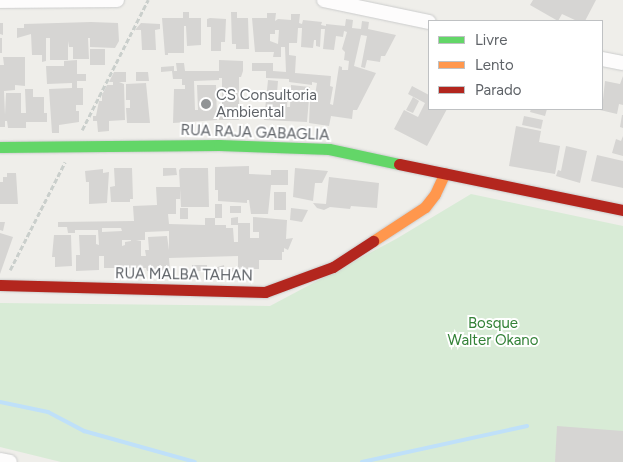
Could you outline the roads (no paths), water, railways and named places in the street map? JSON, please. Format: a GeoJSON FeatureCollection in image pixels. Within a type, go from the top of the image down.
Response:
{"type":"FeatureCollection","features":[{"type":"Feature","properties":{"kind":"street"},"geometry":{"type":"LineString","coordinates":[[0,1],[117,0]]}},
{"type":"Feature","properties":{"kind":"street"},"geometry":{"type":"LineString","coordinates":[[324,0],[428,22]]}},
{"type":"Feature","properties":{"kind":"street"},"geometry":{"type":"LineString","coordinates":[[603,59],[623,63]]}},
{"type":"Feature","properties":{"kind":"street","name":"RUA RAJA GABAGLIA"},"geometry":{"type":"LineString","coordinates":[[0,147],[219,145],[330,149],[623,210]]}},
{"type":"Feature","properties":{"kind":"street","name":"RUA MALBA TAHAN"},"geometry":{"type":"LineString","coordinates":[[0,285],[264,292],[333,267],[425,207],[435,194],[445,172]]}},
{"type":"Feature","properties":{"kind":"street"},"geometry":{"type":"LineString","coordinates":[[0,460],[10,462]]}},
{"type":"Feature","properties":{"kind":"waterway"},"geometry":{"type":"LineString","coordinates":[[0,402],[48,412],[84,431],[195,462]]}},
{"type":"Feature","properties":{"kind":"waterway"},"geometry":{"type":"LineString","coordinates":[[362,462],[527,426]]}},
{"type":"Feature","properties":{"kind":"place","name":"CS Consultoria Ambiental"},"geometry":{"type":"Point","coordinates":[206,104]}},
{"type":"Feature","properties":{"kind":"park label","name":"Bosque Walter Okano"},"geometry":{"type":"Point","coordinates":[493,332]}}]}
